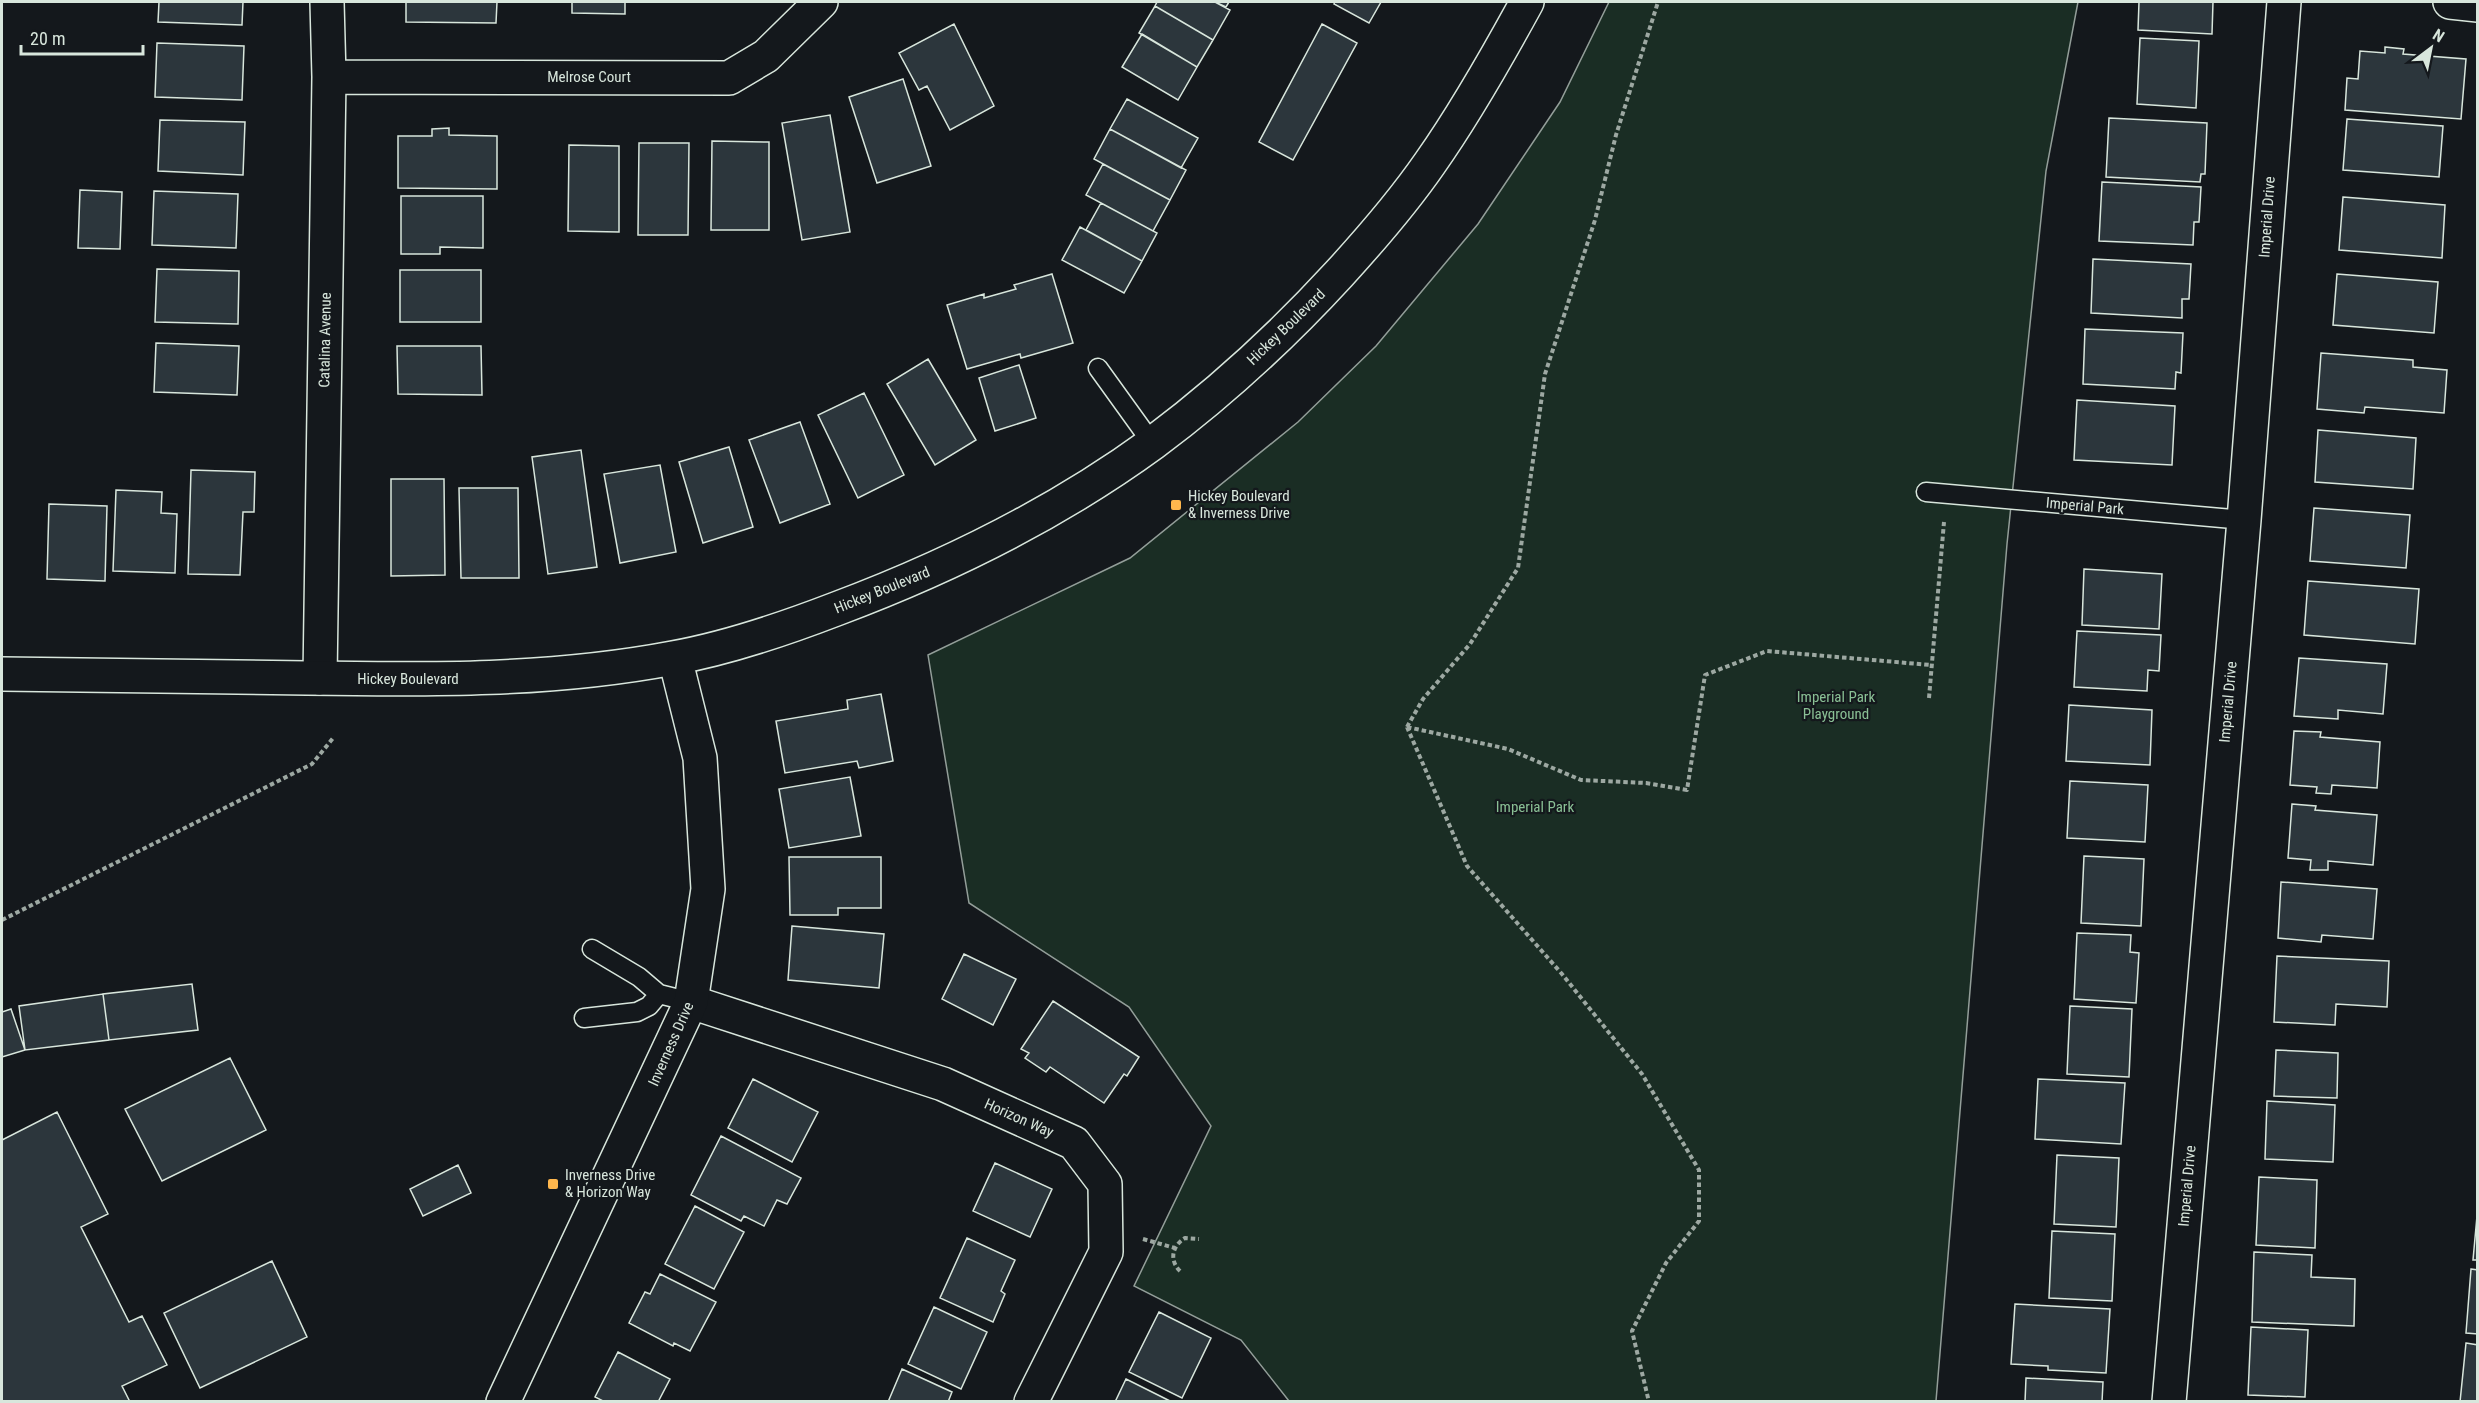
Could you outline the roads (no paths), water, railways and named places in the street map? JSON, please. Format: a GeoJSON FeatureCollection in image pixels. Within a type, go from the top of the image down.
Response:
{"type":"FeatureCollection","features":[{"type":"Feature","properties":{"kind":"street","name":"Catalina Avenue"},"geometry":{"type":"LineString","coordinates":[[320,678],[329,77],[327,2]]}},
{"type":"Feature","properties":{"kind":"street","name":"Melrose Court"},"geometry":{"type":"LineString","coordinates":[[329,77],[729,78],[766,56],[821,2]]}},
{"type":"Feature","properties":{"kind":"street","name":"Hickey Boulevard"},"geometry":{"type":"LineString","coordinates":[[2,674],[438,681],[549,675],[675,658],[781,630],[881,592],[977,549],[1068,499],[1152,443],[1233,377],[1297,318],[1370,240],[1429,165],[1485,78],[1527,2]]}},
{"type":"Feature","properties":{"kind":"street","name":"Imperial Drive"},"geometry":{"type":"LineString","coordinates":[[2169,1401],[2244,520],[2284,2]]}},
{"type":"Feature","properties":{"kind":"street"},"geometry":{"type":"LineString","coordinates":[[2450,2],[2478,5]]}},
{"type":"Feature","properties":{"kind":"street","name":"Inverness Drive"},"geometry":{"type":"LineString","coordinates":[[503,1401],[691,1002],[708,889],[700,758],[675,658]]}},
{"type":"Feature","properties":{"kind":"street","name":"Horizon Way"},"geometry":{"type":"LineString","coordinates":[[691,1002],[943,1084],[1074,1143],[1106,1184],[1106,1252],[1031,1401]]}},
{"type":"Feature","properties":{"kind":"lane"},"geometry":{"type":"LineString","coordinates":[[1098,368],[1152,443]]}},
{"type":"Feature","properties":{"kind":"lane","name":"Imperial Park"},"geometry":{"type":"LineString","coordinates":[[1926,492],[2244,520]]}},
{"type":"Feature","properties":{"kind":"lane"},"geometry":{"type":"LineString","coordinates":[[592,949],[639,977],[659,994],[691,1002]]}},
{"type":"Feature","properties":{"kind":"lane"},"geometry":{"type":"LineString","coordinates":[[584,1018],[638,1012],[649,1006],[659,994]]}},
{"type":"Feature","properties":{"kind":"place","name":"Hickey Boulevard & Inverness Drive"},"geometry":{"type":"Point","coordinates":[1176,505]}},
{"type":"Feature","properties":{"kind":"place","name":"Inverness Drive & Horizon Way"},"geometry":{"type":"Point","coordinates":[553,1184]}},
{"type":"Feature","properties":{"kind":"park label","name":"Imperial Park Playground"},"geometry":{"type":"Point","coordinates":[1836,706]}}]}
